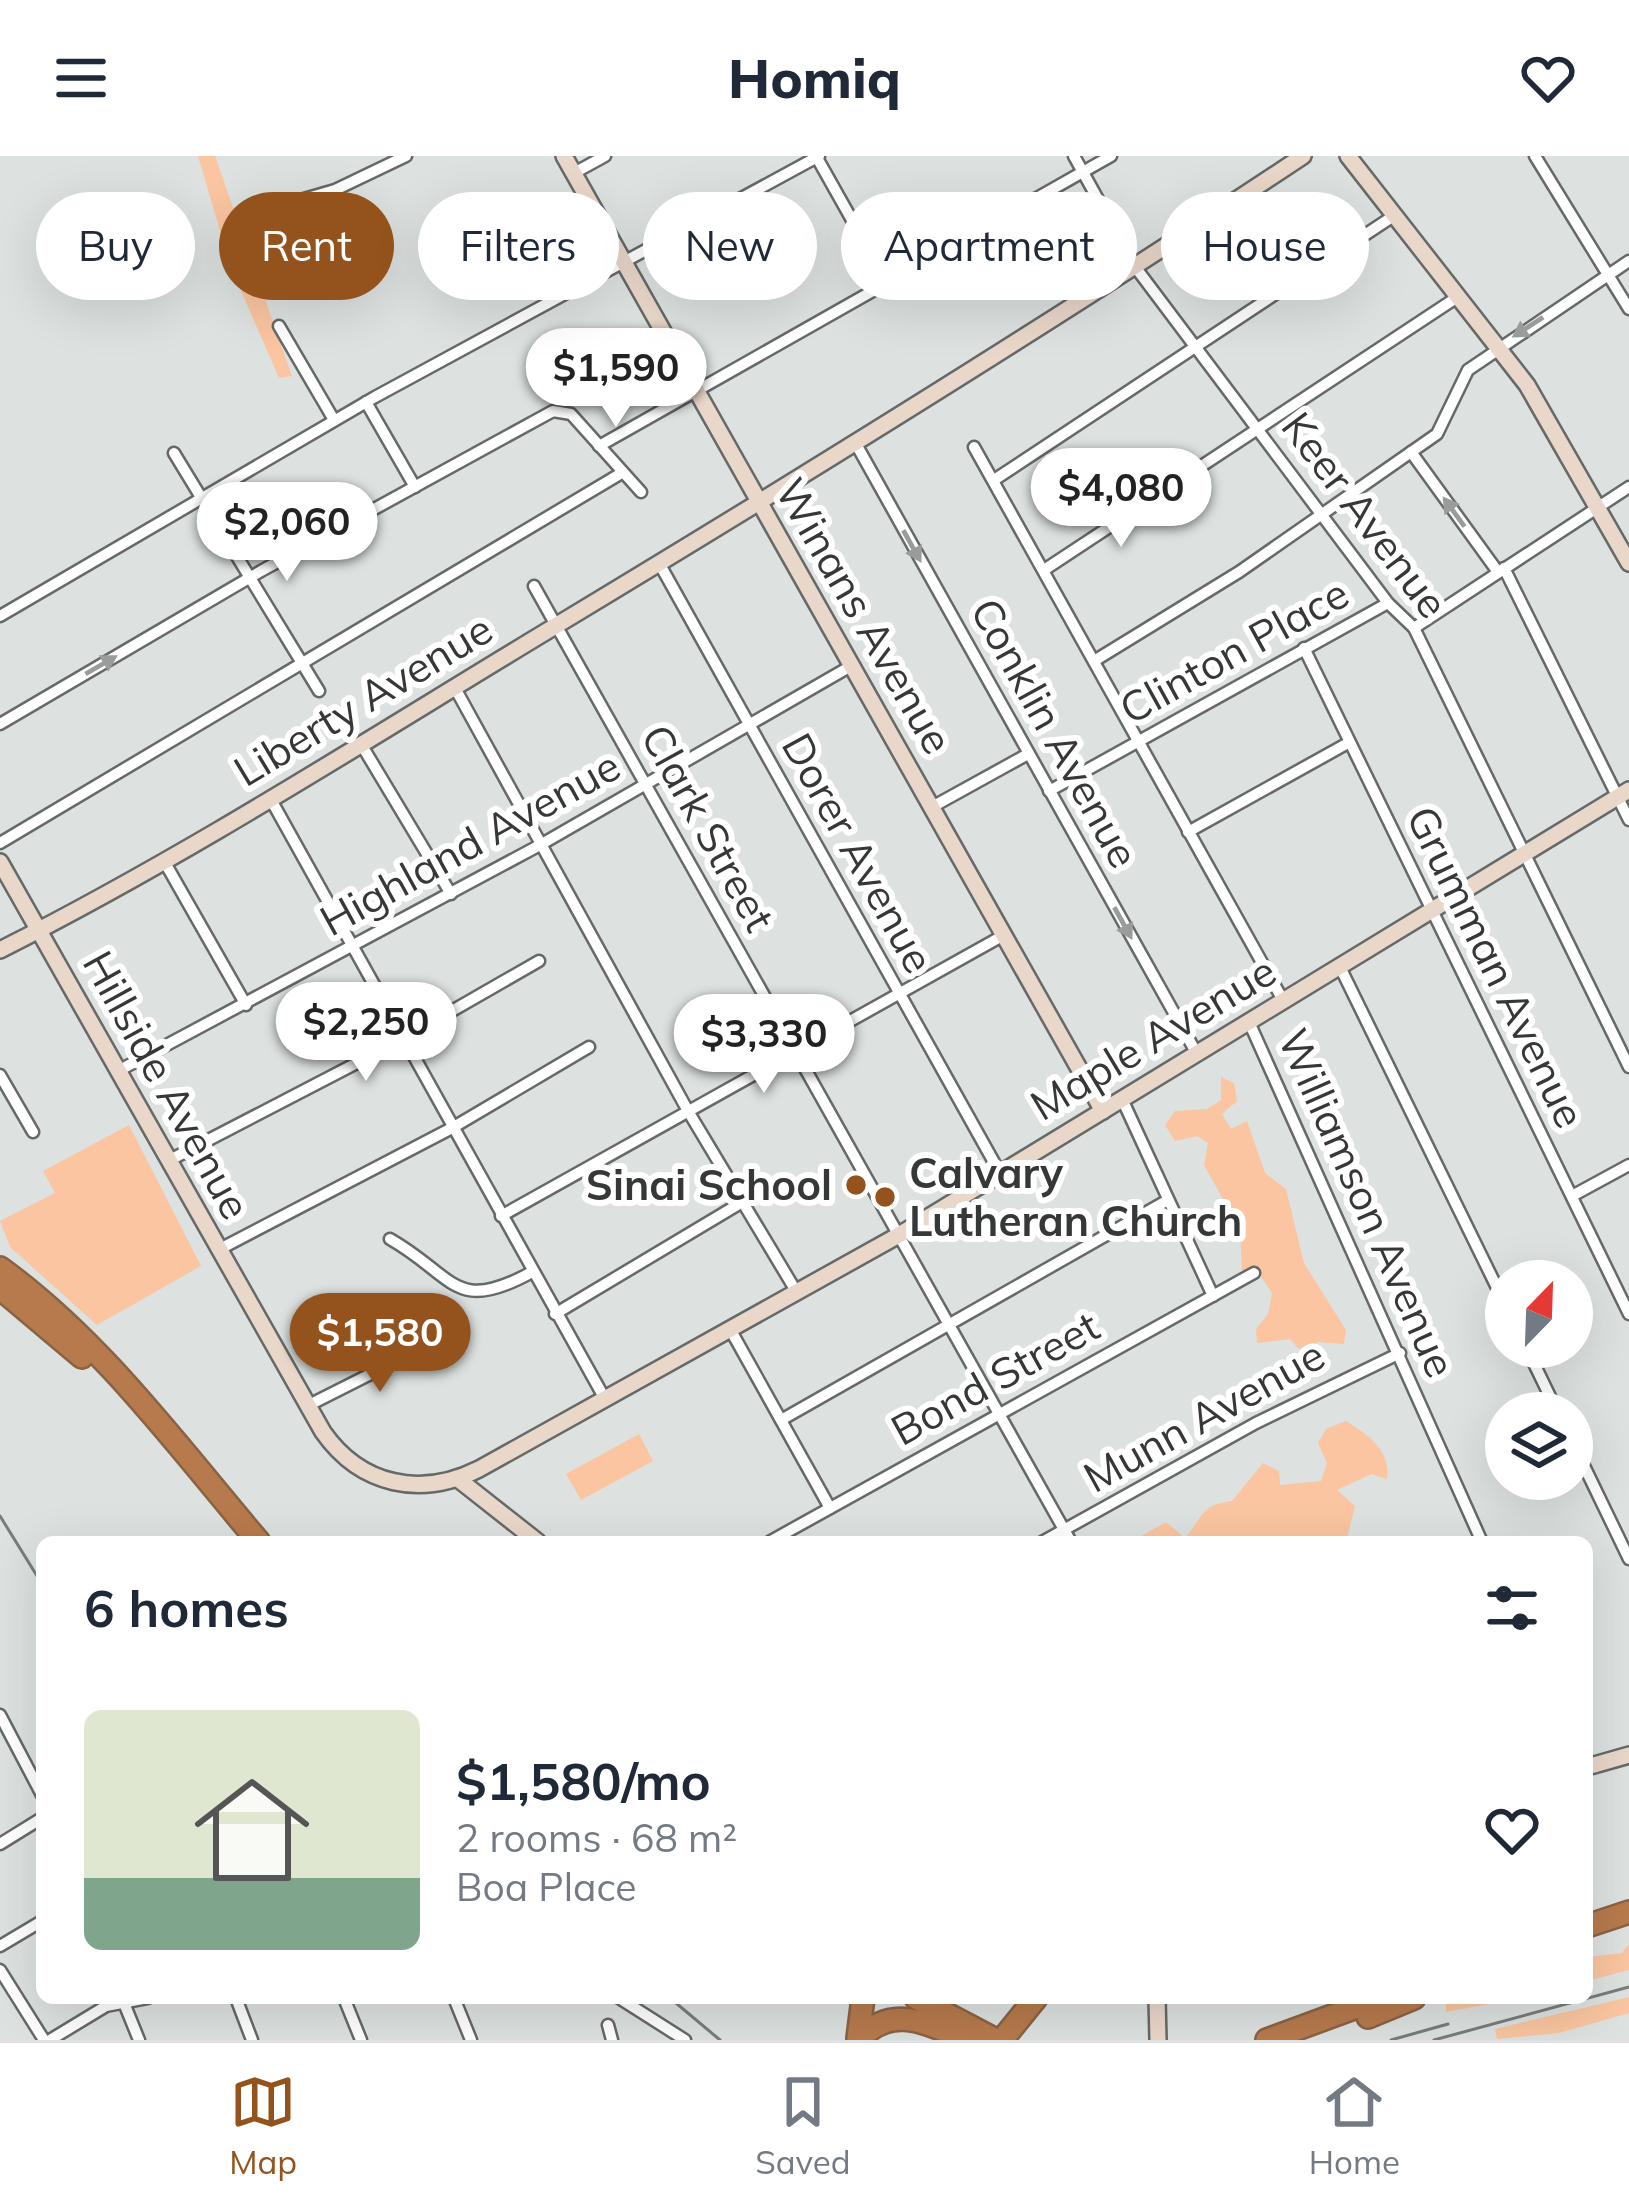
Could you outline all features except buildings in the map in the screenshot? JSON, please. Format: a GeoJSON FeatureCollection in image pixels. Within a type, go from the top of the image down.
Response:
{"type":"FeatureCollection","features":[{"type":"Feature","properties":{"kind":"highway"},"geometry":{"type":"LineString","coordinates":[[0,1268],[103,1359],[254,1536]]}},
{"type":"Feature","properties":{"kind":"highway"},"geometry":{"type":"LineString","coordinates":[[0,1288],[112,1388],[238,1536]]}},
{"type":"Feature","properties":{"kind":"highway"},"geometry":{"type":"LineString","coordinates":[[1593,1910],[1629,1898]]}},
{"type":"Feature","properties":{"kind":"highway"},"geometry":{"type":"LineString","coordinates":[[1593,1924],[1629,1912]]}},
{"type":"Feature","properties":{"kind":"highway"},"geometry":{"type":"LineString","coordinates":[[858,2040],[862,2004]]}},
{"type":"Feature","properties":{"kind":"highway"},"geometry":{"type":"LineString","coordinates":[[903,2004],[968,2040]]}},
{"type":"Feature","properties":{"kind":"highway"},"geometry":{"type":"LineString","coordinates":[[930,2004],[1004,2035],[1031,2004]]}},
{"type":"Feature","properties":{"kind":"highway"},"geometry":{"type":"LineString","coordinates":[[1267,2040],[1365,2004]]}},
{"type":"Feature","properties":{"kind":"highway"},"geometry":{"type":"LineString","coordinates":[[1306,2040],[1399,2004]]}},
{"type":"Feature","properties":{"kind":"highway"},"geometry":{"type":"LineString","coordinates":[[858,2040],[875,2024],[899,2017],[968,2040]]}},
{"type":"Feature","properties":{"kind":"street"},"geometry":{"type":"LineString","coordinates":[[328,192],[406,156]]}},
{"type":"Feature","properties":{"kind":"street","name":"Winans Avenue"},"geometry":{"type":"LineString","coordinates":[[564,156],[1103,1111]]}},
{"type":"Feature","properties":{"kind":"street"},"geometry":{"type":"LineString","coordinates":[[574,172],[604,156]]}},
{"type":"Feature","properties":{"kind":"street"},"geometry":{"type":"LineString","coordinates":[[0,616],[334,420],[626,265],[817,156],[841,199]]}},
{"type":"Feature","properties":{"kind":"street","name":"Keer Avenue"},"geometry":{"type":"LineString","coordinates":[[1074,156],[1094,192]]}},
{"type":"Feature","properties":{"kind":"street"},"geometry":{"type":"LineString","coordinates":[[1052,192],[1111,156]]}},
{"type":"Feature","properties":{"kind":"street","name":"Liberty Avenue"},"geometry":{"type":"LineString","coordinates":[[1137,267],[1303,156]]}},
{"type":"Feature","properties":{"kind":"street"},"geometry":{"type":"LineString","coordinates":[[1348,156],[1498,346],[1600,505],[1629,562]]}},
{"type":"Feature","properties":{"kind":"street"},"geometry":{"type":"LineString","coordinates":[[1534,156],[1629,308]]}},
{"type":"Feature","properties":{"kind":"street"},"geometry":{"type":"LineString","coordinates":[[994,480],[1395,214]]}},
{"type":"Feature","properties":{"kind":"street"},"geometry":{"type":"LineString","coordinates":[[1094,661],[1323,514],[1437,434],[1468,370],[1629,261]]}},
{"type":"Feature","properties":{"kind":"street","name":"Keer Avenue"},"geometry":{"type":"LineString","coordinates":[[1137,269],[1388,603],[1414,628],[1629,1066]]}},
{"type":"Feature","properties":{"kind":"street"},"geometry":{"type":"LineString","coordinates":[[1044,570],[1459,296]]}},
{"type":"Feature","properties":{"kind":"street"},"geometry":{"type":"LineString","coordinates":[[599,446],[860,300]]}},
{"type":"Feature","properties":{"kind":"street","name":"Liberty Avenue"},"geometry":{"type":"LineString","coordinates":[[0,950],[164,861],[455,688],[1085,300]]}},
{"type":"Feature","properties":{"kind":"street"},"geometry":{"type":"LineString","coordinates":[[279,326],[334,420]]}},
{"type":"Feature","properties":{"kind":"street"},"geometry":{"type":"LineString","coordinates":[[366,402],[416,487]]}},
{"type":"Feature","properties":{"kind":"street"},"geometry":{"type":"LineString","coordinates":[[0,724],[249,578],[562,410],[641,491]]}},
{"type":"Feature","properties":{"kind":"street","name":"Conklin Avenue"},"geometry":{"type":"LineString","coordinates":[[856,443],[1197,1054]]}},
{"type":"Feature","properties":{"kind":"street","name":"Williamson Avenue"},"geometry":{"type":"LineString","coordinates":[[974,447],[1284,1002]]}},
{"type":"Feature","properties":{"kind":"street"},"geometry":{"type":"LineString","coordinates":[[1411,452],[1501,570],[1623,794],[1629,820]]}},
{"type":"Feature","properties":{"kind":"street"},"geometry":{"type":"LineString","coordinates":[[174,453],[319,691]]}},
{"type":"Feature","properties":{"kind":"street"},"geometry":{"type":"LineString","coordinates":[[0,843],[620,474]]}},
{"type":"Feature","properties":{"kind":"street","name":"Clinton Place"},"geometry":{"type":"LineString","coordinates":[[1414,628],[1629,487]]}},
{"type":"Feature","properties":{"kind":"street","name":"Dorer Avenue"},"geometry":{"type":"LineString","coordinates":[[659,563],[1000,1173]]}},
{"type":"Feature","properties":{"kind":"street","name":"Clark Street"},"geometry":{"type":"LineString","coordinates":[[534,586],[1068,1536]]}},
{"type":"Feature","properties":{"kind":"street","name":"Clinton Place"},"geometry":{"type":"LineString","coordinates":[[1049,791],[1388,603]]}},
{"type":"Feature","properties":{"kind":"street","name":"Grumman Avenue"},"geometry":{"type":"LineString","coordinates":[[1304,648],[1629,1314]]}},
{"type":"Feature","properties":{"kind":"street","name":"Highland Avenue"},"geometry":{"type":"LineString","coordinates":[[118,1071],[540,845],[851,666]]}},
{"type":"Feature","properties":{"kind":"street"},"geometry":{"type":"LineString","coordinates":[[455,688],[688,1111],[796,1291]]}},
{"type":"Feature","properties":{"kind":"street"},"geometry":{"type":"LineString","coordinates":[[1188,832],[1348,742]]}},
{"type":"Feature","properties":{"kind":"street"},"geometry":{"type":"LineString","coordinates":[[361,744],[451,894]]}},
{"type":"Feature","properties":{"kind":"street"},"geometry":{"type":"LineString","coordinates":[[932,808],[1028,754]]}},
{"type":"Feature","properties":{"kind":"street","name":"Maple Avenue"},"geometry":{"type":"LineString","coordinates":[[458,1479],[899,1235],[1623,794]]}},
{"type":"Feature","properties":{"kind":"street"},"geometry":{"type":"LineString","coordinates":[[270,798],[605,1400]]}},
{"type":"Feature","properties":{"kind":"street"},"geometry":{"type":"LineString","coordinates":[[164,861],[246,1005]]}},
{"type":"Feature","properties":{"kind":"street","name":"Hillside Avenue"},"geometry":{"type":"LineString","coordinates":[[0,862],[307,1406],[340,1454],[372,1477],[411,1485],[458,1479]]}},
{"type":"Feature","properties":{"kind":"street"},"geometry":{"type":"LineString","coordinates":[[501,1216],[1004,935]]}},
{"type":"Feature","properties":{"kind":"street"},"geometry":{"type":"LineString","coordinates":[[168,1161],[403,1039],[539,961]]}},
{"type":"Feature","properties":{"kind":"street"},"geometry":{"type":"LineString","coordinates":[[1340,968],[1485,1263]]}},
{"type":"Feature","properties":{"kind":"street","name":"Williamson Avenue"},"geometry":{"type":"LineString","coordinates":[[1249,1022],[1480,1536]]}},
{"type":"Feature","properties":{"kind":"street"},"geometry":{"type":"LineString","coordinates":[[218,1250],[452,1128],[589,1047]]}},
{"type":"Feature","properties":{"kind":"street"},"geometry":{"type":"LineString","coordinates":[[0,1075],[33,1132]]}},
{"type":"Feature","properties":{"kind":"street"},"geometry":{"type":"LineString","coordinates":[[1122,1099],[1213,1296]]}},
{"type":"Feature","properties":{"kind":"street"},"geometry":{"type":"LineString","coordinates":[[1572,1196],[1629,1165]]}},
{"type":"Feature","properties":{"kind":"street"},"geometry":{"type":"LineString","coordinates":[[781,1420],[1168,1200]]}},
{"type":"Feature","properties":{"kind":"street"},"geometry":{"type":"LineString","coordinates":[[555,1314],[744,1201]]}},
{"type":"Feature","properties":{"kind":"street"},"geometry":{"type":"LineString","coordinates":[[391,1239],[472,1294],[497,1292],[532,1272]]}},
{"type":"Feature","properties":{"kind":"street","name":"Bond Street"},"geometry":{"type":"LineString","coordinates":[[780,1536],[1254,1273]]}},
{"type":"Feature","properties":{"kind":"street"},"geometry":{"type":"LineString","coordinates":[[730,1329],[830,1508]]}},
{"type":"Feature","properties":{"kind":"street"},"geometry":{"type":"LineString","coordinates":[[307,1406],[432,1343]]}},
{"type":"Feature","properties":{"kind":"street","name":"Munn Avenue"},"geometry":{"type":"LineString","coordinates":[[1052,1536],[1256,1423],[1400,1353]]}},
{"type":"Feature","properties":{"kind":"street"},"geometry":{"type":"LineString","coordinates":[[458,1479],[529,1536]]}},
{"type":"Feature","properties":{"kind":"street"},"geometry":{"type":"LineString","coordinates":[[1593,1485],[1629,1559]]}},
{"type":"Feature","properties":{"kind":"street"},"geometry":{"type":"LineString","coordinates":[[1613,1526],[1629,1518]]}},
{"type":"Feature","properties":{"kind":"street"},"geometry":{"type":"LineString","coordinates":[[0,1715],[5,1734],[36,1785]]}},
{"type":"Feature","properties":{"kind":"street"},"geometry":{"type":"LineString","coordinates":[[1593,1765],[1629,1755]]}},
{"type":"Feature","properties":{"kind":"street"},"geometry":{"type":"LineString","coordinates":[[0,1844],[36,1822]]}},
{"type":"Feature","properties":{"kind":"street"},"geometry":{"type":"LineString","coordinates":[[0,1946],[36,1925]]}},
{"type":"Feature","properties":{"kind":"street"},"geometry":{"type":"LineString","coordinates":[[0,1970],[47,2040],[115,2004]]}},
{"type":"Feature","properties":{"kind":"street"},"geometry":{"type":"LineString","coordinates":[[125,2004],[139,2040]]}},
{"type":"Feature","properties":{"kind":"street"},"geometry":{"type":"LineString","coordinates":[[238,2004],[252,2040]]}},
{"type":"Feature","properties":{"kind":"street"},"geometry":{"type":"LineString","coordinates":[[346,2004],[361,2040]]}},
{"type":"Feature","properties":{"kind":"street"},"geometry":{"type":"LineString","coordinates":[[456,2004],[471,2040]]}},
{"type":"Feature","properties":{"kind":"street"},"geometry":{"type":"LineString","coordinates":[[628,2004],[685,2040]]}},
{"type":"Feature","properties":{"kind":"street"},"geometry":{"type":"LineString","coordinates":[[1157,2004],[1158,2040]]}},
{"type":"Feature","properties":{"kind":"street"},"geometry":{"type":"LineString","coordinates":[[608,2025],[612,2040]]}},
{"type":"Feature","properties":{"kind":"shaded area"},"geometry":{"type":"Polygon","coordinates":[[[198,156],[215,156],[228,192],[219,192],[219,227],[198,156]]]}},
{"type":"Feature","properties":{"kind":"shaded area"},"geometry":{"type":"Polygon","coordinates":[[[245,300],[265,300],[292,376],[279,378],[245,300]]]}},
{"type":"Feature","properties":{"kind":"shaded area"},"geometry":{"type":"Polygon","coordinates":[[[1221,1077],[1234,1083],[1237,1101],[1222,1114],[1231,1129],[1247,1121],[1265,1173],[1286,1189],[1304,1263],[1346,1330],[1344,1344],[1319,1342],[1299,1349],[1290,1339],[1257,1343],[1256,1329],[1268,1314],[1272,1293],[1256,1269],[1242,1271],[1240,1230],[1204,1165],[1208,1143],[1197,1136],[1175,1141],[1165,1125],[1175,1111],[1207,1109],[1221,1100],[1221,1077]]]}},
{"type":"Feature","properties":{"kind":"shaded area"},"geometry":{"type":"Polygon","coordinates":[[[129,1125],[201,1266],[97,1325],[10,1247],[0,1221],[55,1193],[43,1171],[129,1125]]]}},
{"type":"Feature","properties":{"kind":"shaded area"},"geometry":{"type":"Polygon","coordinates":[[[1346,1421],[1376,1444],[1387,1469],[1387,1479],[1371,1474],[1337,1490],[1355,1506],[1348,1536],[1187,1536],[1208,1509],[1232,1501],[1263,1463],[1279,1471],[1280,1485],[1321,1481],[1327,1463],[1318,1443],[1326,1429],[1346,1421]]]}},
{"type":"Feature","properties":{"kind":"shaded area"},"geometry":{"type":"Polygon","coordinates":[[[639,1434],[653,1461],[581,1500],[566,1474],[639,1434]]]}},
{"type":"Feature","properties":{"kind":"shaded area"},"geometry":{"type":"Polygon","coordinates":[[[1166,1522],[1183,1536],[1142,1536],[1166,1522]]]}},
{"type":"Feature","properties":{"kind":"shaded area"},"geometry":{"type":"Polygon","coordinates":[[[1629,1944],[1629,1970],[1593,1979],[1593,1956],[1622,1953],[1629,1944]]]}},
{"type":"Feature","properties":{"kind":"shaded area"},"geometry":{"type":"Polygon","coordinates":[[[1629,1997],[1629,2013],[1559,2033],[1497,2039],[1495,2029],[1629,1997]]]}},
{"type":"Feature","properties":{"kind":"shaded area"},"geometry":{"type":"Polygon","coordinates":[[[1446,2004],[1489,2004],[1446,2012],[1446,2004]]]}},
{"type":"Feature","properties":{"kind":"railway"},"geometry":{"type":"LineString","coordinates":[[0,1516],[36,1574]]}},
{"type":"Feature","properties":{"kind":"railway"},"geometry":{"type":"LineString","coordinates":[[1593,1997],[1629,1987]]}},
{"type":"Feature","properties":{"kind":"railway"},"geometry":{"type":"LineString","coordinates":[[677,2004],[720,2040]]}},
{"type":"Feature","properties":{"kind":"railway"},"geometry":{"type":"LineString","coordinates":[[1434,2040],[1566,2004]]}},
{"type":"Feature","properties":{"kind":"railway"},"geometry":{"type":"LineString","coordinates":[[1391,2040],[1448,2024]]}},
{"type":"Feature","properties":{"kind":"place","name":"Sinai School"},"geometry":{"type":"Point","coordinates":[856,1185]}},
{"type":"Feature","properties":{"kind":"place","name":"Calvary Lutheran Church"},"geometry":{"type":"Point","coordinates":[885,1197]}}]}
